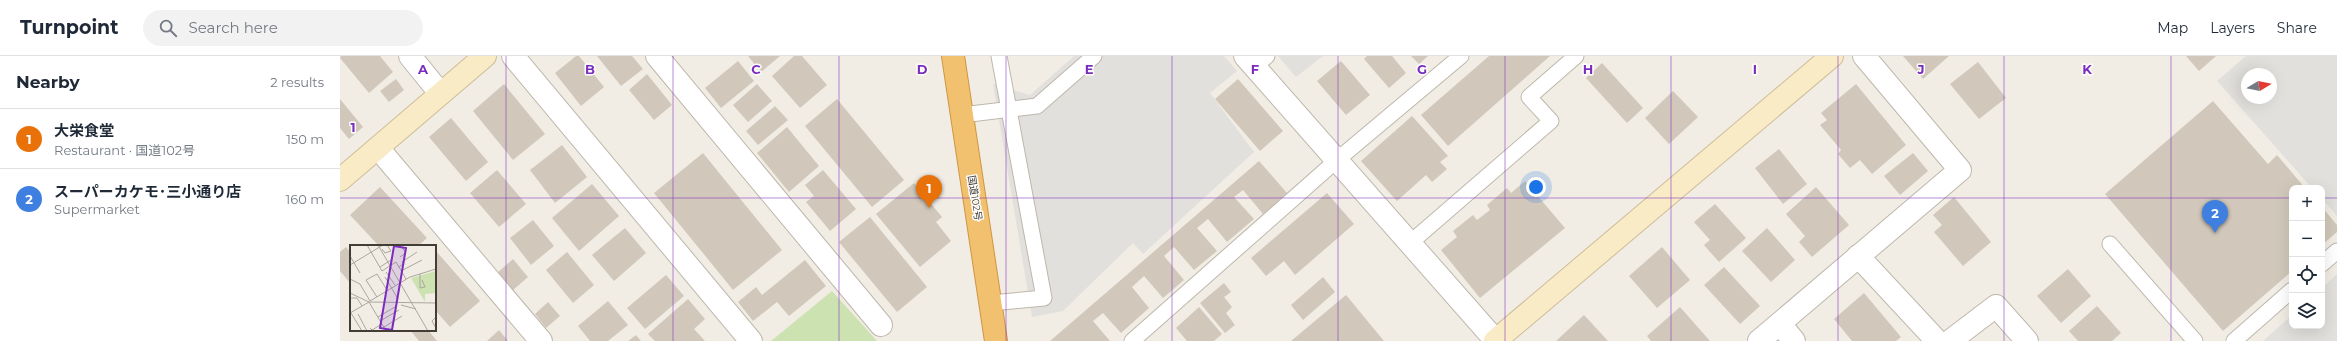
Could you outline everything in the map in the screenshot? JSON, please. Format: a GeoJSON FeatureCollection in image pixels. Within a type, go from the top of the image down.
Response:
{"type":"FeatureCollection","features":[{"type":"Feature","properties":{"kind":"highway","name":"国道102号"},"geometry":{"type":"LineString","coordinates":[[953,56],[996,341]]}},
{"type":"Feature","properties":{"kind":"street"},"geometry":{"type":"LineString","coordinates":[[410,56],[440,93]]}},
{"type":"Feature","properties":{"kind":"street"},"geometry":{"type":"LineString","coordinates":[[340,180],[485,56]]}},
{"type":"Feature","properties":{"kind":"street"},"geometry":{"type":"LineString","coordinates":[[513,56],[751,341]]}},
{"type":"Feature","properties":{"kind":"street"},"geometry":{"type":"LineString","coordinates":[[657,56],[881,325]]}},
{"type":"Feature","properties":{"kind":"street"},"geometry":{"type":"LineString","coordinates":[[1256,60],[1337,160],[1495,341],[1832,56]]}},
{"type":"Feature","properties":{"kind":"street"},"geometry":{"type":"LineString","coordinates":[[1759,341],[1960,170],[1864,56]]}},
{"type":"Feature","properties":{"kind":"street"},"geometry":{"type":"LineString","coordinates":[[378,148],[541,341]]}},
{"type":"Feature","properties":{"kind":"street"},"geometry":{"type":"LineString","coordinates":[[1858,256],[1937,341]]}},
{"type":"Feature","properties":{"kind":"street"},"geometry":{"type":"LineString","coordinates":[[1950,341],[1996,306],[2027,341]]}},
{"type":"Feature","properties":{"kind":"street"},"geometry":{"type":"LineString","coordinates":[[1780,324],[1794,341]]}},
{"type":"Feature","properties":{"kind":"lane"},"geometry":{"type":"LineString","coordinates":[[991,303],[1044,298],[999,56]]}},
{"type":"Feature","properties":{"kind":"lane"},"geometry":{"type":"LineString","coordinates":[[962,115],[1037,106],[1094,56]]}},
{"type":"Feature","properties":{"kind":"lane"},"geometry":{"type":"LineString","coordinates":[[1132,341],[1337,160],[1461,56]]}},
{"type":"Feature","properties":{"kind":"lane"},"geometry":{"type":"LineString","coordinates":[[1410,243],[1551,121],[1529,97],[1576,56]]}},
{"type":"Feature","properties":{"kind":"lane"},"geometry":{"type":"LineString","coordinates":[[2110,244],[2195,341]]}},
{"type":"Feature","properties":{"kind":"lane"},"geometry":{"type":"LineString","coordinates":[[2325,261],[2337,251]]}},
{"type":"Feature","properties":{"kind":"lane"},"geometry":{"type":"LineString","coordinates":[[2234,341],[2289,293]]}},
{"type":"Feature","properties":{"kind":"green space"},"geometry":{"type":"Polygon","coordinates":[[[832,291],[877,341],[771,341],[832,291]]]}},
{"type":"Feature","properties":{"kind":"shaded area"},"geometry":{"type":"Polygon","coordinates":[[[1074,56],[1224,56],[1237,71],[1210,93],[1254,152],[1143,254],[1133,243],[1063,311],[1032,317],[993,84],[1030,95],[1074,56]]]}},
{"type":"Feature","properties":{"kind":"shaded area"},"geometry":{"type":"Polygon","coordinates":[[[1278,56],[1323,56],[1296,77],[1278,56]]]}},
{"type":"Feature","properties":{"kind":"shaded area"},"geometry":{"type":"Polygon","coordinates":[[[2246,56],[2337,56],[2337,216],[2325,202],[2325,185],[2309,185],[2217,81],[2246,56]]]}},
{"type":"Feature","properties":{"kind":"shaded area"},"geometry":{"type":"Polygon","coordinates":[[[2337,274],[2337,341],[2263,341],[2289,318],[2289,329],[2325,329],[2325,285],[2337,274]]]}},
{"type":"Feature","properties":{"kind":"building"},"geometry":{"type":"Polygon","coordinates":[[[341,56],[380,56],[393,72],[369,93],[340,58],[341,56]]]}},
{"type":"Feature","properties":{"kind":"building"},"geometry":{"type":"Polygon","coordinates":[[[576,56],[579,56],[604,87],[581,106],[555,73],[576,56]]]}},
{"type":"Feature","properties":{"kind":"building"},"geometry":{"type":"Polygon","coordinates":[[[597,56],[632,56],[643,69],[621,86],[597,56]]]}},
{"type":"Feature","properties":{"kind":"building"},"geometry":{"type":"Polygon","coordinates":[[[748,56],[780,56],[761,72],[748,56]]]}},
{"type":"Feature","properties":{"kind":"building"},"geometry":{"type":"Polygon","coordinates":[[[794,56],[802,56],[827,85],[800,108],[772,76],[794,56]]]}},
{"type":"Feature","properties":{"kind":"building"},"geometry":{"type":"Polygon","coordinates":[[[1367,56],[1392,56],[1406,73],[1389,88],[1364,59],[1367,56]]]}},
{"type":"Feature","properties":{"kind":"building"},"geometry":{"type":"Polygon","coordinates":[[[1411,56],[1428,56],[1419,64],[1411,56]]]}},
{"type":"Feature","properties":{"kind":"building"},"geometry":{"type":"Polygon","coordinates":[[[1489,56],[1550,56],[1448,146],[1421,115],[1489,56]]]}},
{"type":"Feature","properties":{"kind":"building"},"geometry":{"type":"Polygon","coordinates":[[[1903,56],[1949,56],[1923,79],[1903,56]]]}},
{"type":"Feature","properties":{"kind":"building"},"geometry":{"type":"Polygon","coordinates":[[[2186,56],[2216,56],[2199,71],[2186,56]]]}},
{"type":"Feature","properties":{"kind":"building"},"geometry":{"type":"Polygon","coordinates":[[[738,61],[754,81],[721,108],[705,88],[738,61]]]}},
{"type":"Feature","properties":{"kind":"building"},"geometry":{"type":"Polygon","coordinates":[[[1341,61],[1370,95],[1346,115],[1317,81],[1341,61]]]}},
{"type":"Feature","properties":{"kind":"building"},"geometry":{"type":"Polygon","coordinates":[[[1978,62],[2006,98],[1979,119],[1950,84],[1978,62]]]}},
{"type":"Feature","properties":{"kind":"building"},"geometry":{"type":"Polygon","coordinates":[[[1602,63],[1643,108],[1627,123],[1586,78],[1602,63]]]}},
{"type":"Feature","properties":{"kind":"building"},"geometry":{"type":"Polygon","coordinates":[[[647,74],[672,105],[654,120],[629,90],[647,74]]]}},
{"type":"Feature","properties":{"kind":"building"},"geometry":{"type":"Polygon","coordinates":[[[396,79],[404,90],[389,102],[380,91],[396,79]]]}},
{"type":"Feature","properties":{"kind":"building"},"geometry":{"type":"Polygon","coordinates":[[[1238,79],[1283,131],[1260,151],[1215,99],[1238,79]]]}},
{"type":"Feature","properties":{"kind":"building"},"geometry":{"type":"Polygon","coordinates":[[[504,84],[545,134],[513,160],[473,111],[504,84]]]}},
{"type":"Feature","properties":{"kind":"building"},"geometry":{"type":"Polygon","coordinates":[[[757,84],[772,101],[748,122],[733,105],[757,84]]]}},
{"type":"Feature","properties":{"kind":"building"},"geometry":{"type":"Polygon","coordinates":[[[1856,84],[1906,145],[1872,174],[1860,160],[1850,168],[1838,154],[1841,150],[1820,125],[1827,120],[1821,113],[1856,84]]]}},
{"type":"Feature","properties":{"kind":"building"},"geometry":{"type":"Polygon","coordinates":[[[1673,91],[1698,117],[1669,144],[1645,118],[1673,91]]]}},
{"type":"Feature","properties":{"kind":"building"},"geometry":{"type":"Polygon","coordinates":[[[340,99],[363,127],[349,139],[340,128],[340,99]]]}},
{"type":"Feature","properties":{"kind":"building"},"geometry":{"type":"Polygon","coordinates":[[[837,99],[904,180],[872,207],[805,126],[837,99]]]}},
{"type":"Feature","properties":{"kind":"building"},"geometry":{"type":"Polygon","coordinates":[[[2213,101],[2268,164],[2277,155],[2302,185],[2289,185],[2289,274],[2223,331],[2105,194],[2213,101]]]}},
{"type":"Feature","properties":{"kind":"building"},"geometry":{"type":"Polygon","coordinates":[[[775,106],[788,120],[758,145],[746,131],[775,106]]]}},
{"type":"Feature","properties":{"kind":"building"},"geometry":{"type":"Polygon","coordinates":[[[1412,116],[1448,156],[1440,162],[1447,169],[1432,182],[1426,175],[1397,201],[1361,161],[1412,116]]]}},
{"type":"Feature","properties":{"kind":"building"},"geometry":{"type":"Polygon","coordinates":[[[451,118],[488,162],[466,181],[429,137],[451,118]]]}},
{"type":"Feature","properties":{"kind":"building"},"geometry":{"type":"Polygon","coordinates":[[[787,127],[819,166],[789,192],[757,153],[787,127]]]}},
{"type":"Feature","properties":{"kind":"building"},"geometry":{"type":"Polygon","coordinates":[[[562,145],[587,177],[555,203],[530,170],[562,145]]]}},
{"type":"Feature","properties":{"kind":"building"},"geometry":{"type":"Polygon","coordinates":[[[1779,149],[1807,184],[1783,204],[1755,168],[1779,149]]]}},
{"type":"Feature","properties":{"kind":"building"},"geometry":{"type":"Polygon","coordinates":[[[703,153],[782,250],[733,290],[654,193],[703,153]]]}},
{"type":"Feature","properties":{"kind":"building"},"geometry":{"type":"Polygon","coordinates":[[[1913,153],[1928,171],[1900,195],[1884,176],[1913,153]]]}},
{"type":"Feature","properties":{"kind":"building"},"geometry":{"type":"Polygon","coordinates":[[[1259,161],[1287,193],[1263,214],[1243,190],[1234,197],[1254,219],[1227,242],[1208,219],[1197,228],[1217,251],[1194,270],[1174,247],[1164,256],[1184,280],[1163,298],[1144,276],[1132,287],[1149,308],[1121,333],[1103,313],[1093,321],[1110,341],[1050,341],[1259,161]]]}},
{"type":"Feature","properties":{"kind":"building"},"geometry":{"type":"Polygon","coordinates":[[[497,170],[526,204],[499,227],[470,193],[497,170]]]}},
{"type":"Feature","properties":{"kind":"building"},"geometry":{"type":"Polygon","coordinates":[[[823,170],[856,209],[830,231],[806,202],[814,196],[805,185],[823,170]]]}},
{"type":"Feature","properties":{"kind":"building"},"geometry":{"type":"Polygon","coordinates":[[[1525,181],[1565,228],[1480,298],[1441,250],[1457,237],[1453,231],[1473,215],[1477,220],[1490,210],[1487,205],[1507,188],[1511,193],[1525,181]]]}},
{"type":"Feature","properties":{"kind":"building"},"geometry":{"type":"Polygon","coordinates":[[[914,183],[942,217],[936,222],[951,241],[920,267],[876,214],[914,183]]]}},
{"type":"Feature","properties":{"kind":"building"},"geometry":{"type":"Polygon","coordinates":[[[592,184],[619,216],[579,251],[552,218],[592,184]]]}},
{"type":"Feature","properties":{"kind":"building"},"geometry":{"type":"Polygon","coordinates":[[[380,187],[427,238],[419,245],[378,245],[350,215],[380,187]]]}},
{"type":"Feature","properties":{"kind":"building"},"geometry":{"type":"Polygon","coordinates":[[[1816,187],[1849,225],[1812,257],[1799,242],[1805,236],[1786,214],[1816,187]]]}},
{"type":"Feature","properties":{"kind":"building"},"geometry":{"type":"Polygon","coordinates":[[[1327,193],[1354,224],[1295,275],[1284,261],[1266,276],[1251,258],[1327,193]]]}},
{"type":"Feature","properties":{"kind":"building"},"geometry":{"type":"Polygon","coordinates":[[[1954,197],[1991,242],[1963,266],[1934,232],[1942,225],[1933,215],[1954,197]]]}},
{"type":"Feature","properties":{"kind":"building"},"geometry":{"type":"Polygon","coordinates":[[[1715,204],[1746,238],[1719,262],[1704,245],[1710,240],[1694,222],[1715,204]]]}},
{"type":"Feature","properties":{"kind":"building"},"geometry":{"type":"Polygon","coordinates":[[[2325,211],[2337,225],[2337,232],[2325,242],[2325,211]]]}},
{"type":"Feature","properties":{"kind":"building"},"geometry":{"type":"Polygon","coordinates":[[[870,217],[927,287],[897,312],[839,242],[870,217]]]}},
{"type":"Feature","properties":{"kind":"building"},"geometry":{"type":"Polygon","coordinates":[[[533,220],[554,246],[531,265],[510,238],[533,220]]]}},
{"type":"Feature","properties":{"kind":"building"},"geometry":{"type":"Polygon","coordinates":[[[625,228],[646,253],[614,281],[592,255],[625,228]]]}},
{"type":"Feature","properties":{"kind":"building"},"geometry":{"type":"Polygon","coordinates":[[[1767,228],[1795,260],[1771,282],[1742,251],[1767,228]]]}},
{"type":"Feature","properties":{"kind":"building"},"geometry":{"type":"Polygon","coordinates":[[[346,247],[350,252],[350,283],[340,271],[340,252],[346,247]]]}},
{"type":"Feature","properties":{"kind":"building"},"geometry":{"type":"Polygon","coordinates":[[[1662,247],[1690,280],[1657,308],[1629,276],[1662,247]]]}},
{"type":"Feature","properties":{"kind":"building"},"geometry":{"type":"Polygon","coordinates":[[[436,251],[480,301],[450,327],[436,311],[436,251]]]}},
{"type":"Feature","properties":{"kind":"building"},"geometry":{"type":"Polygon","coordinates":[[[567,252],[594,285],[573,303],[546,270],[567,252]]]}},
{"type":"Feature","properties":{"kind":"building"},"geometry":{"type":"Polygon","coordinates":[[[513,259],[528,277],[512,291],[497,273],[513,259]]]}},
{"type":"Feature","properties":{"kind":"building"},"geometry":{"type":"Polygon","coordinates":[[[805,260],[826,286],[789,316],[777,302],[753,321],[738,302],[756,287],[762,295],[805,260]]]}},
{"type":"Feature","properties":{"kind":"building"},"geometry":{"type":"Polygon","coordinates":[[[1724,267],[1760,306],[1740,324],[1704,285],[1724,267]]]}},
{"type":"Feature","properties":{"kind":"building"},"geometry":{"type":"Polygon","coordinates":[[[2068,269],[2091,296],[2061,323],[2037,296],[2068,269]]]}},
{"type":"Feature","properties":{"kind":"building"},"geometry":{"type":"Polygon","coordinates":[[[666,275],[684,296],[645,329],[627,308],[666,275]]]}},
{"type":"Feature","properties":{"kind":"building"},"geometry":{"type":"Polygon","coordinates":[[[1323,277],[1335,292],[1303,320],[1291,305],[1323,277]]]}},
{"type":"Feature","properties":{"kind":"building"},"geometry":{"type":"Polygon","coordinates":[[[1224,283],[1231,292],[1224,297],[1232,307],[1226,313],[1235,325],[1225,333],[1200,303],[1224,283]]]}},
{"type":"Feature","properties":{"kind":"building"},"geometry":{"type":"Polygon","coordinates":[[[1864,293],[1901,337],[1896,341],[1852,341],[1834,319],[1864,293]]]}},
{"type":"Feature","properties":{"kind":"building"},"geometry":{"type":"Polygon","coordinates":[[[1346,295],[1384,341],[1291,341],[1346,295]]]}},
{"type":"Feature","properties":{"kind":"building"},"geometry":{"type":"Polygon","coordinates":[[[688,299],[705,319],[694,329],[705,341],[655,341],[648,334],[688,299]]]}},
{"type":"Feature","properties":{"kind":"building"},"geometry":{"type":"Polygon","coordinates":[[[608,301],[628,325],[608,341],[590,341],[578,326],[608,301]]]}},
{"type":"Feature","properties":{"kind":"building"},"geometry":{"type":"Polygon","coordinates":[[[548,302],[560,316],[546,328],[535,314],[548,302]]]}},
{"type":"Feature","properties":{"kind":"building"},"geometry":{"type":"Polygon","coordinates":[[[2097,306],[2121,333],[2112,341],[2078,341],[2069,331],[2097,306]]]}},
{"type":"Feature","properties":{"kind":"building"},"geometry":{"type":"Polygon","coordinates":[[[1199,307],[1222,334],[1214,341],[1187,341],[1176,328],[1199,307]]]}},
{"type":"Feature","properties":{"kind":"building"},"geometry":{"type":"Polygon","coordinates":[[[1680,307],[1710,341],[1651,341],[1647,336],[1680,307]]]}},
{"type":"Feature","properties":{"kind":"building"},"geometry":{"type":"Polygon","coordinates":[[[1584,315],[1608,341],[1556,341],[1584,315]]]}},
{"type":"Feature","properties":{"kind":"building"},"geometry":{"type":"Polygon","coordinates":[[[499,330],[508,341],[487,341],[499,330]]]}},
{"type":"Feature","properties":{"kind":"building"},"geometry":{"type":"Polygon","coordinates":[[[411,331],[429,331],[437,341],[419,341],[411,331]]]}},
{"type":"Feature","properties":{"kind":"building"},"geometry":{"type":"Polygon","coordinates":[[[636,335],[641,341],[628,341],[636,335]]]}},
{"type":"Feature","properties":{"kind":"place","name":"大栄食堂"},"geometry":{"type":"Point","coordinates":[929,208]}},
{"type":"Feature","properties":{"kind":"place","name":"スーパーカケモ･三小通り店"},"geometry":{"type":"Point","coordinates":[2215,233]}}]}
